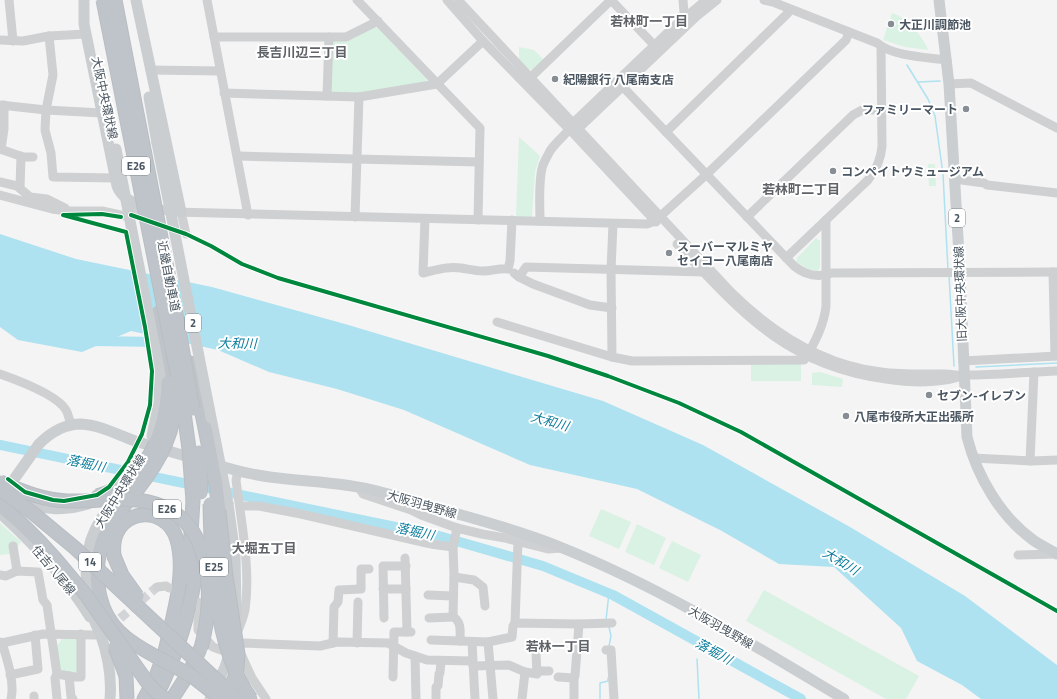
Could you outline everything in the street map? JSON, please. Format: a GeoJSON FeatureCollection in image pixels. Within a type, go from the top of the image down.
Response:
{"type":"FeatureCollection","features":[{"type":"Feature","properties":{"kind":"highway"},"geometry":{"type":"LineString","coordinates":[[98,0],[118,77]]}},
{"type":"Feature","properties":{"kind":"highway","name":"近畿自動車道"},"geometry":{"type":"LineString","coordinates":[[103,0],[185,415],[201,532],[197,568],[187,614],[169,648]]}},
{"type":"Feature","properties":{"kind":"highway","name":"近畿自動車道"},"geometry":{"type":"LineString","coordinates":[[115,0],[178,325],[196,432],[201,472],[197,501]]}},
{"type":"Feature","properties":{"kind":"highway"},"geometry":{"type":"LineString","coordinates":[[121,0],[139,108],[144,149]]}},
{"type":"Feature","properties":{"kind":"highway","name":"E26"},"geometry":{"type":"LineString","coordinates":[[140,190],[143,222],[174,392],[174,416],[171,431],[165,447],[152,470],[115,518],[104,537],[98,558],[97,582],[102,602],[110,620],[116,628],[131,642],[169,648],[188,674],[222,699]]}},
{"type":"Feature","properties":{"kind":"highway","name":"E26"},"geometry":{"type":"LineString","coordinates":[[59,501],[85,498],[113,490],[127,482],[139,470],[153,450],[162,426],[168,392],[159,313]]}},
{"type":"Feature","properties":{"kind":"highway","name":"E25"},"geometry":{"type":"LineString","coordinates":[[178,325],[196,386],[205,428],[212,554],[221,621],[227,649],[234,670],[238,680],[251,699]]}},
{"type":"Feature","properties":{"kind":"highway"},"geometry":{"type":"LineString","coordinates":[[169,648],[222,699],[230,688],[235,677],[238,654],[226,576],[216,485],[205,428]]}},
{"type":"Feature","properties":{"kind":"highway","name":"E26"},"geometry":{"type":"LineString","coordinates":[[1,491],[59,501],[144,501],[160,505],[188,525],[198,541],[206,561],[208,579],[207,616],[200,648],[192,667],[172,699]]}},
{"type":"Feature","properties":{"kind":"highway","name":"14"},"geometry":{"type":"LineString","coordinates":[[1,491],[34,524],[70,554],[169,648]]}},
{"type":"Feature","properties":{"kind":"highway","name":"14"},"geometry":{"type":"LineString","coordinates":[[0,505],[47,549],[94,606],[147,682],[165,699]]}},
{"type":"Feature","properties":{"kind":"highway"},"geometry":{"type":"LineString","coordinates":[[169,648],[176,602],[179,576],[180,556],[176,536],[170,527],[159,518],[148,515],[136,516],[124,523],[117,532],[113,543],[114,556],[122,575],[147,607],[204,664],[213,675],[238,699]]}},
{"type":"Feature","properties":{"kind":"highway","name":"14"},"geometry":{"type":"LineString","coordinates":[[69,575],[116,648],[126,676],[127,699]]}},
{"type":"Feature","properties":{"kind":"highway"},"geometry":{"type":"LineString","coordinates":[[169,648],[213,675]]}},
{"type":"Feature","properties":{"kind":"highway","name":"E26"},"geometry":{"type":"LineString","coordinates":[[144,699],[169,648]]}},
{"type":"Feature","properties":{"kind":"highway","name":"E26"},"geometry":{"type":"LineString","coordinates":[[155,699],[169,648]]}},
{"type":"Feature","properties":{"kind":"main road"},"geometry":{"type":"LineString","coordinates":[[84,0],[84,24],[117,186],[129,201],[138,204]]}},
{"type":"Feature","properties":{"kind":"main road","name":"大阪中央環状線"},"geometry":{"type":"LineString","coordinates":[[84,0],[116,149],[161,384],[158,413],[153,433],[131,475],[100,521],[88,549],[86,574],[88,593],[94,620],[102,633],[110,670],[110,699]]}},
{"type":"Feature","properties":{"kind":"main road","name":"2"},"geometry":{"type":"LineString","coordinates":[[131,0],[157,143],[228,504],[234,556],[236,592],[232,647],[225,667],[210,699]]}},
{"type":"Feature","properties":{"kind":"main road"},"geometry":{"type":"LineString","coordinates":[[136,0],[181,212]]}},
{"type":"Feature","properties":{"kind":"main road","name":"旧大阪中央環状線"},"geometry":{"type":"LineString","coordinates":[[939,0],[949,84],[960,272],[967,437],[973,458],[988,488],[1000,506],[1016,525],[1033,540],[1057,554]]}},
{"type":"Feature","properties":{"kind":"main road","name":"大阪羽曳野線"},"geometry":{"type":"LineString","coordinates":[[1,491],[39,444],[54,432],[71,425],[91,425],[237,476],[274,478],[359,488],[382,493],[520,532],[608,567],[705,617],[844,699]]}},
{"type":"Feature","properties":{"kind":"main road"},"geometry":{"type":"LineString","coordinates":[[1,491],[32,505],[44,508],[79,507],[110,494],[131,475]]}},
{"type":"Feature","properties":{"kind":"main road","name":"住吉八尾線"},"geometry":{"type":"LineString","coordinates":[[0,513],[30,542],[54,569],[102,633]]}},
{"type":"Feature","properties":{"kind":"street"},"geometry":{"type":"LineString","coordinates":[[10,0],[13,41]]}},
{"type":"Feature","properties":{"kind":"street"},"geometry":{"type":"LineString","coordinates":[[207,0],[224,93],[238,156],[248,215]]}},
{"type":"Feature","properties":{"kind":"street"},"geometry":{"type":"LineString","coordinates":[[357,0],[480,128],[478,220]]}},
{"type":"Feature","properties":{"kind":"street"},"geometry":{"type":"LineString","coordinates":[[447,0],[483,41],[574,127]]}},
{"type":"Feature","properties":{"kind":"street"},"geometry":{"type":"LineString","coordinates":[[458,0],[658,219],[703,272],[736,307],[772,336],[834,368],[858,375],[904,382],[946,381],[1007,367],[1032,367],[1053,363]]}},
{"type":"Feature","properties":{"kind":"street"},"geometry":{"type":"LineString","coordinates":[[530,78],[611,0],[654,45]]}},
{"type":"Feature","properties":{"kind":"street"},"geometry":{"type":"LineString","coordinates":[[683,0],[683,18]]}},
{"type":"Feature","properties":{"kind":"street"},"geometry":{"type":"LineString","coordinates":[[574,127],[654,45],[683,18],[706,0]]}},
{"type":"Feature","properties":{"kind":"street"},"geometry":{"type":"LineString","coordinates":[[540,221],[540,193],[543,165],[551,150],[560,139],[623,87],[697,16],[716,0]]}},
{"type":"Feature","properties":{"kind":"street"},"geometry":{"type":"LineString","coordinates":[[766,1],[771,6],[788,13],[877,43],[881,47],[904,54],[946,60]]}},
{"type":"Feature","properties":{"kind":"street"},"geometry":{"type":"LineString","coordinates":[[766,1],[773,2],[848,34]]}},
{"type":"Feature","properties":{"kind":"street"},"geometry":{"type":"LineString","coordinates":[[666,132],[788,13]]}},
{"type":"Feature","properties":{"kind":"street"},"geometry":{"type":"LineString","coordinates":[[214,37],[346,37],[378,21]]}},
{"type":"Feature","properties":{"kind":"street"},"geometry":{"type":"LineString","coordinates":[[0,40],[24,41],[49,36],[86,34]]}},
{"type":"Feature","properties":{"kind":"street"},"geometry":{"type":"LineString","coordinates":[[0,194],[66,212],[102,211],[125,216],[131,215],[138,204],[173,212],[248,215],[647,224],[658,219],[707,174],[846,40],[848,34]]}},
{"type":"Feature","properties":{"kind":"street"},"geometry":{"type":"LineString","coordinates":[[49,36],[53,75],[46,110],[45,130],[51,153],[53,177],[115,178]]}},
{"type":"Feature","properties":{"kind":"street"},"geometry":{"type":"LineString","coordinates":[[327,96],[329,37]]}},
{"type":"Feature","properties":{"kind":"street"},"geometry":{"type":"LineString","coordinates":[[224,93],[359,97],[437,84],[483,41]]}},
{"type":"Feature","properties":{"kind":"street"},"geometry":{"type":"LineString","coordinates":[[786,258],[868,180],[877,167],[882,154],[881,47]]}},
{"type":"Feature","properties":{"kind":"street"},"geometry":{"type":"LineString","coordinates":[[150,70],[220,71]]}},
{"type":"Feature","properties":{"kind":"street"},"geometry":{"type":"LineString","coordinates":[[949,84],[971,83],[1057,128]]}},
{"type":"Feature","properties":{"kind":"street"},"geometry":{"type":"LineString","coordinates":[[623,87],[786,258],[804,273],[817,276],[832,273],[1055,272],[1053,363]]}},
{"type":"Feature","properties":{"kind":"street"},"geometry":{"type":"LineString","coordinates":[[355,218],[359,97]]}},
{"type":"Feature","properties":{"kind":"street"},"geometry":{"type":"LineString","coordinates":[[33,157],[21,156],[1,149],[4,129],[2,105],[46,110],[102,113]]}},
{"type":"Feature","properties":{"kind":"street"},"geometry":{"type":"LineString","coordinates":[[747,217],[853,115],[862,110],[882,110]]}},
{"type":"Feature","properties":{"kind":"street"},"geometry":{"type":"LineString","coordinates":[[20,188],[21,156]]}},
{"type":"Feature","properties":{"kind":"street"},"geometry":{"type":"LineString","coordinates":[[238,156],[479,162]]}},
{"type":"Feature","properties":{"kind":"street"},"geometry":{"type":"LineString","coordinates":[[954,179],[984,183],[987,185],[1057,193]]}},
{"type":"Feature","properties":{"kind":"street"},"geometry":{"type":"LineString","coordinates":[[0,182],[17,186],[30,197],[47,199],[65,208],[66,212]]}},
{"type":"Feature","properties":{"kind":"street"},"geometry":{"type":"LineString","coordinates":[[181,212],[186,234]]}},
{"type":"Feature","properties":{"kind":"street"},"geometry":{"type":"LineString","coordinates":[[425,219],[423,273],[446,267],[475,271],[491,271],[498,268],[508,269],[519,277],[590,305],[612,308]]}},
{"type":"Feature","properties":{"kind":"street"},"geometry":{"type":"LineString","coordinates":[[658,219],[749,309],[807,353]]}},
{"type":"Feature","properties":{"kind":"street"},"geometry":{"type":"LineString","coordinates":[[508,269],[510,261],[512,220]]}},
{"type":"Feature","properties":{"kind":"street"},"geometry":{"type":"LineString","coordinates":[[497,322],[612,357],[632,361],[804,360],[821,328],[825,316],[826,220]]}},
{"type":"Feature","properties":{"kind":"street"},"geometry":{"type":"LineString","coordinates":[[612,357],[611,270],[613,224]]}},
{"type":"Feature","properties":{"kind":"street"},"geometry":{"type":"LineString","coordinates":[[519,277],[526,268],[703,272]]}},
{"type":"Feature","properties":{"kind":"street"},"geometry":{"type":"LineString","coordinates":[[963,361],[1007,367],[1032,367],[1053,363]]}},
{"type":"Feature","properties":{"kind":"street"},"geometry":{"type":"LineString","coordinates":[[1030,461],[1032,367]]}},
{"type":"Feature","properties":{"kind":"street"},"geometry":{"type":"LineString","coordinates":[[0,374],[19,380],[58,402],[66,409],[71,425]]}},
{"type":"Feature","properties":{"kind":"street"},"geometry":{"type":"LineString","coordinates":[[973,458],[1030,461],[1057,460]]}},
{"type":"Feature","properties":{"kind":"street"},"geometry":{"type":"LineString","coordinates":[[232,647],[245,611],[246,596],[246,566],[237,476]]}},
{"type":"Feature","properties":{"kind":"street"},"geometry":{"type":"LineString","coordinates":[[359,488],[363,494],[411,510],[457,528],[517,544],[548,549],[563,548]]}},
{"type":"Feature","properties":{"kind":"street"},"geometry":{"type":"LineString","coordinates":[[239,503],[266,507],[430,545],[453,547]]}},
{"type":"Feature","properties":{"kind":"street"},"geometry":{"type":"LineString","coordinates":[[453,617],[453,547],[457,528]]}},
{"type":"Feature","properties":{"kind":"street"},"geometry":{"type":"LineString","coordinates":[[432,640],[488,642],[512,637],[513,626],[515,623],[517,544]]}},
{"type":"Feature","properties":{"kind":"street"},"geometry":{"type":"LineString","coordinates":[[13,546],[17,571]]}},
{"type":"Feature","properties":{"kind":"street"},"geometry":{"type":"LineString","coordinates":[[1018,555],[1057,554]]}},
{"type":"Feature","properties":{"kind":"street"},"geometry":{"type":"LineString","coordinates":[[384,618],[383,566],[406,562],[406,589],[410,632],[394,632],[393,677]]}},
{"type":"Feature","properties":{"kind":"street"},"geometry":{"type":"LineString","coordinates":[[333,643],[334,607],[338,602],[338,590],[361,589],[361,570],[369,569]]}},
{"type":"Feature","properties":{"kind":"street"},"geometry":{"type":"LineString","coordinates":[[0,575],[6,576],[17,571],[38,572],[43,600],[47,605],[52,634],[57,674],[55,678],[56,699]]}},
{"type":"Feature","properties":{"kind":"street"},"geometry":{"type":"LineString","coordinates":[[454,577],[474,580],[483,587],[485,606]]}},
{"type":"Feature","properties":{"kind":"street"},"geometry":{"type":"LineString","coordinates":[[158,587],[166,586],[169,588]]}},
{"type":"Feature","properties":{"kind":"street"},"geometry":{"type":"LineString","coordinates":[[383,589],[406,589]]}},
{"type":"Feature","properties":{"kind":"street"},"geometry":{"type":"LineString","coordinates":[[428,595],[453,596]]}},
{"type":"Feature","properties":{"kind":"street"},"geometry":{"type":"LineString","coordinates":[[198,602],[202,606],[197,623],[198,630],[216,649],[221,650],[244,643],[320,646],[333,643],[388,643],[427,660],[473,663],[490,666],[509,665],[525,672],[537,674],[537,671],[549,671]]}},
{"type":"Feature","properties":{"kind":"street"},"geometry":{"type":"LineString","coordinates":[[357,643],[358,602]]}},
{"type":"Feature","properties":{"kind":"street"},"geometry":{"type":"LineString","coordinates":[[429,618],[456,618],[459,622],[460,641]]}},
{"type":"Feature","properties":{"kind":"street"},"geometry":{"type":"LineString","coordinates":[[515,623],[609,623]]}},
{"type":"Feature","properties":{"kind":"street"},"geometry":{"type":"LineString","coordinates":[[574,699],[574,678],[579,624]]}},
{"type":"Feature","properties":{"kind":"street"},"geometry":{"type":"LineString","coordinates":[[11,699],[13,691],[1,642],[35,635],[102,633]]}},
{"type":"Feature","properties":{"kind":"street"},"geometry":{"type":"LineString","coordinates":[[57,674],[75,677],[81,676],[81,634]]}},
{"type":"Feature","properties":{"kind":"street"},"geometry":{"type":"LineString","coordinates":[[10,675],[38,670],[35,635]]}},
{"type":"Feature","properties":{"kind":"street"},"geometry":{"type":"LineString","coordinates":[[472,642],[475,699]]}},
{"type":"Feature","properties":{"kind":"street"},"geometry":{"type":"LineString","coordinates":[[488,642],[493,699]]}},
{"type":"Feature","properties":{"kind":"street"},"geometry":{"type":"LineString","coordinates":[[232,647],[240,652],[252,678],[266,699]]}},
{"type":"Feature","properties":{"kind":"street"},"geometry":{"type":"LineString","coordinates":[[609,650],[614,699]]}},
{"type":"Feature","properties":{"kind":"street"},"geometry":{"type":"LineString","coordinates":[[536,653],[537,671]]}},
{"type":"Feature","properties":{"kind":"street"},"geometry":{"type":"LineString","coordinates":[[415,656],[416,699]]}},
{"type":"Feature","properties":{"kind":"street"},"geometry":{"type":"LineString","coordinates":[[436,699],[436,687],[438,686],[441,661]]}},
{"type":"Feature","properties":{"kind":"street"},"geometry":{"type":"LineString","coordinates":[[522,699],[525,672]]}},
{"type":"Feature","properties":{"kind":"street"},"geometry":{"type":"LineString","coordinates":[[69,676],[71,697],[73,699]]}},
{"type":"Feature","properties":{"kind":"street"},"geometry":{"type":"LineString","coordinates":[[558,678],[574,678]]}},
{"type":"Feature","properties":{"kind":"green space"},"geometry":{"type":"Polygon","coordinates":[[[892,13],[903,18],[913,28],[923,40],[928,50],[905,47],[883,40],[892,13]]]}},
{"type":"Feature","properties":{"kind":"green space"},"geometry":{"type":"Polygon","coordinates":[[[374,27],[378,28],[427,80],[426,83],[360,94],[333,93],[330,91],[332,40],[374,27]]]}},
{"type":"Feature","properties":{"kind":"green space"},"geometry":{"type":"Polygon","coordinates":[[[519,47],[534,50],[544,60],[533,70],[528,69],[519,59],[519,47]]]}},
{"type":"Feature","properties":{"kind":"green space"},"geometry":{"type":"Polygon","coordinates":[[[519,137],[540,156],[535,172],[532,217],[516,217],[519,137]]]}},
{"type":"Feature","properties":{"kind":"green space"},"geometry":{"type":"Polygon","coordinates":[[[928,164],[935,164],[936,186],[929,186],[928,164]]]}},
{"type":"Feature","properties":{"kind":"green space"},"geometry":{"type":"Polygon","coordinates":[[[816,238],[820,241],[820,267],[818,271],[808,269],[796,262],[797,258],[816,238]]]}},
{"type":"Feature","properties":{"kind":"green space"},"geometry":{"type":"Polygon","coordinates":[[[801,363],[801,381],[751,381],[751,364],[801,363]]]}},
{"type":"Feature","properties":{"kind":"green space"},"geometry":{"type":"Polygon","coordinates":[[[820,372],[843,379],[842,387],[812,385],[812,373],[820,372]]]}},
{"type":"Feature","properties":{"kind":"green space"},"geometry":{"type":"Polygon","coordinates":[[[601,509],[631,522],[619,549],[589,536],[601,509]]]}},
{"type":"Feature","properties":{"kind":"green space"},"geometry":{"type":"Polygon","coordinates":[[[0,523],[21,542],[11,554],[0,555],[0,523]]]}},
{"type":"Feature","properties":{"kind":"green space"},"geometry":{"type":"Polygon","coordinates":[[[637,524],[666,538],[654,565],[625,552],[637,524]]]}},
{"type":"Feature","properties":{"kind":"green space"},"geometry":{"type":"Polygon","coordinates":[[[672,541],[701,555],[688,582],[659,568],[672,541]]]}},
{"type":"Feature","properties":{"kind":"green space"},"geometry":{"type":"Polygon","coordinates":[[[764,590],[919,676],[906,699],[886,699],[746,621],[764,590]]]}},
{"type":"Feature","properties":{"kind":"green space"},"geometry":{"type":"Polygon","coordinates":[[[64,636],[78,636],[78,670],[75,674],[60,670],[57,646],[64,636]]]}},
{"type":"Feature","properties":{"kind":"water"},"geometry":{"type":"Polygon","coordinates":[[[0,234],[76,259],[212,287],[345,324],[603,401],[703,445],[850,527],[965,596],[1057,665],[1057,699],[981,699],[962,685],[917,661],[901,628],[834,567],[779,564],[720,530],[637,489],[530,465],[404,410],[337,389],[269,372],[218,350],[131,331],[82,352],[18,340],[0,327],[0,234]]]}},
{"type":"Feature","properties":{"kind":"waterway"},"geometry":{"type":"LineString","coordinates":[[907,65],[928,99],[935,116],[943,174],[948,270]]}},
{"type":"Feature","properties":{"kind":"waterway"},"geometry":{"type":"LineString","coordinates":[[918,82],[940,81]]}},
{"type":"Feature","properties":{"kind":"waterway"},"geometry":{"type":"LineString","coordinates":[[949,275],[954,366]]}},
{"type":"Feature","properties":{"kind":"waterway","name":"大和川"},"geometry":{"type":"LineString","coordinates":[[93,341],[161,342]]}},
{"type":"Feature","properties":{"kind":"waterway"},"geometry":{"type":"LineString","coordinates":[[976,367],[1057,363]]}},
{"type":"Feature","properties":{"kind":"waterway","name":"落堀川"},"geometry":{"type":"LineString","coordinates":[[0,445],[439,536],[543,566],[613,595],[801,699]]}},
{"type":"Feature","properties":{"kind":"waterway"},"geometry":{"type":"LineString","coordinates":[[606,620],[609,593]]}},
{"type":"Feature","properties":{"kind":"waterway"},"geometry":{"type":"LineString","coordinates":[[609,627],[611,636],[609,646]]}},
{"type":"Feature","properties":{"kind":"waterway"},"geometry":{"type":"LineString","coordinates":[[697,659],[699,699]]}},
{"type":"Feature","properties":{"kind":"waterway"},"geometry":{"type":"LineString","coordinates":[[600,699],[600,683],[608,681],[608,678]]}},
{"type":"Feature","properties":{"kind":"tunnel"},"geometry":{"type":"LineString","coordinates":[[110,627],[157,587]]}},
{"type":"Feature","properties":{"kind":"cycle path"},"geometry":{"type":"LineString","coordinates":[[8,479],[25,492],[53,500],[64,501],[97,495],[109,487],[128,462],[142,434],[150,405],[152,371],[145,327],[126,232],[63,215],[102,214],[121,217]]}},
{"type":"Feature","properties":{"kind":"cycle path"},"geometry":{"type":"LineString","coordinates":[[131,215],[186,234],[211,246],[242,264],[278,278],[548,356],[608,376],[679,403],[741,432],[1057,611]]}},
{"type":"Feature","properties":{"kind":"place","name":"大正川調節池"},"geometry":{"type":"Point","coordinates":[891,24]}},
{"type":"Feature","properties":{"kind":"place","name":"紀陽銀行 八尾南支店"},"geometry":{"type":"Point","coordinates":[555,79]}},
{"type":"Feature","properties":{"kind":"place","name":"ファミリーマート"},"geometry":{"type":"Point","coordinates":[966,109]}},
{"type":"Feature","properties":{"kind":"place","name":"コンペイトウミュージアム"},"geometry":{"type":"Point","coordinates":[833,171]}},
{"type":"Feature","properties":{"kind":"place","name":"スーバーマルミヤ セイコー八尾南店"},"geometry":{"type":"Point","coordinates":[669,253]}},
{"type":"Feature","properties":{"kind":"place","name":"セブン-イレブン"},"geometry":{"type":"Point","coordinates":[929,395]}},
{"type":"Feature","properties":{"kind":"place","name":"八尾市役所大正出張所"},"geometry":{"type":"Point","coordinates":[846,416]}},
{"type":"Feature","properties":{"kind":"district","name":"若林町一丁目"},"geometry":{"type":"Point","coordinates":[649,21]}},
{"type":"Feature","properties":{"kind":"district","name":"長吉川辺三丁目"},"geometry":{"type":"Point","coordinates":[302,52]}},
{"type":"Feature","properties":{"kind":"district","name":"若林町二丁目"},"geometry":{"type":"Point","coordinates":[801,189]}},
{"type":"Feature","properties":{"kind":"district","name":"大堀五丁目"},"geometry":{"type":"Point","coordinates":[264,548]}},
{"type":"Feature","properties":{"kind":"district","name":"若林一丁目"},"geometry":{"type":"Point","coordinates":[558,646]}}]}
